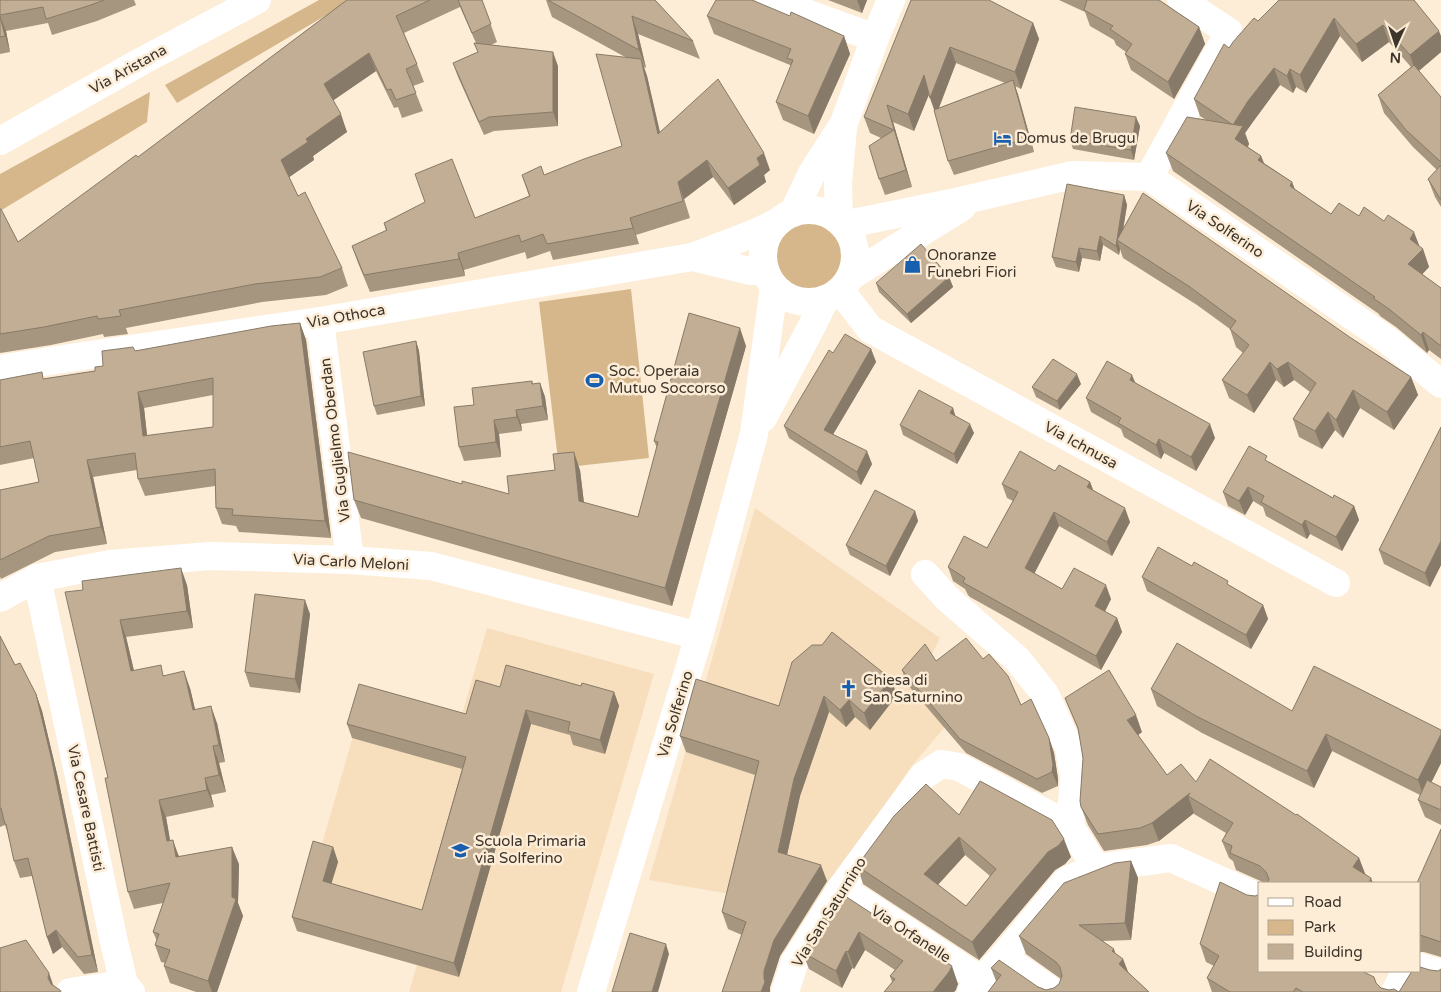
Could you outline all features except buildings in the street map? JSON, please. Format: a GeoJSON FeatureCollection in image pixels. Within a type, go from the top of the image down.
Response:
{"type":"FeatureCollection","features":[{"type":"Feature","properties":{"kind":"street","name":"Via Aristana"},"geometry":{"type":"LineString","coordinates":[[0,141],[142,61],[257,0]]}},
{"type":"Feature","properties":{"kind":"street"},"geometry":{"type":"LineString","coordinates":[[770,0],[875,38]]}},
{"type":"Feature","properties":{"kind":"street"},"geometry":{"type":"LineString","coordinates":[[891,0],[844,123],[785,217],[769,232],[762,258],[770,279],[783,294],[792,300],[814,302],[839,289],[977,197]]}},
{"type":"Feature","properties":{"kind":"street"},"geometry":{"type":"LineString","coordinates":[[841,223],[977,197],[1073,175],[1148,177],[1229,32],[1181,0]]}},
{"type":"Feature","properties":{"kind":"street"},"geometry":{"type":"LineString","coordinates":[[841,223],[838,183],[844,123]]}},
{"type":"Feature","properties":{"kind":"street","name":"Via Solferino"},"geometry":{"type":"LineString","coordinates":[[1148,177],[1386,339],[1441,384]]}},
{"type":"Feature","properties":{"kind":"street"},"geometry":{"type":"LineString","coordinates":[[785,217],[802,210],[820,211],[841,223],[849,234],[855,255],[854,266],[839,289]]}},
{"type":"Feature","properties":{"kind":"street","name":"Via Othoca"},"geometry":{"type":"LineString","coordinates":[[0,370],[320,321],[692,257],[755,233],[785,217]]}},
{"type":"Feature","properties":{"kind":"street","name":"Via Othoca"},"geometry":{"type":"LineString","coordinates":[[692,257],[750,271],[770,279]]}},
{"type":"Feature","properties":{"kind":"street","name":"Via Solferino"},"geometry":{"type":"LineString","coordinates":[[591,992],[699,636],[754,434],[770,279]]}},
{"type":"Feature","properties":{"kind":"street","name":"Via Solferino"},"geometry":{"type":"LineString","coordinates":[[754,434],[813,324],[839,289]]}},
{"type":"Feature","properties":{"kind":"street","name":"Via Ichnusa"},"geometry":{"type":"LineString","coordinates":[[839,289],[870,329],[1336,583]]}},
{"type":"Feature","properties":{"kind":"street","name":"Via Guglielmo Oberdan"},"geometry":{"type":"LineString","coordinates":[[320,321],[350,560]]}},
{"type":"Feature","properties":{"kind":"street","name":"Via Carlo Meloni"},"geometry":{"type":"LineString","coordinates":[[0,598],[37,578],[110,564],[210,556],[350,560],[432,566],[699,636]]}},
{"type":"Feature","properties":{"kind":"street"},"geometry":{"type":"LineString","coordinates":[[925,574],[948,598],[1018,659],[1045,694],[1069,748],[1074,778],[1070,826],[1096,868]]}},
{"type":"Feature","properties":{"kind":"street","name":"Via Cesare Battisti"},"geometry":{"type":"LineString","coordinates":[[37,578],[127,988],[70,992]]}},
{"type":"Feature","properties":{"kind":"street","name":"Via San Saturnino"},"geometry":{"type":"LineString","coordinates":[[785,992],[795,961],[841,888],[923,776],[941,764],[959,767],[1070,826]]}},
{"type":"Feature","properties":{"kind":"street"},"geometry":{"type":"LineString","coordinates":[[976,986],[1003,957],[1066,880],[1096,868],[1171,858],[1258,897]]}},
{"type":"Feature","properties":{"kind":"street","name":"Via Orfanelle"},"geometry":{"type":"LineString","coordinates":[[841,888],[976,986]]}},
{"type":"Feature","properties":{"kind":"street"},"geometry":{"type":"LineString","coordinates":[[1003,957],[1054,992]]}},
{"type":"Feature","properties":{"kind":"street"},"geometry":{"type":"LineString","coordinates":[[1421,967],[1441,973]]}},
{"type":"Feature","properties":{"kind":"street"},"geometry":{"type":"LineString","coordinates":[[1395,992],[1405,972]]}},
{"type":"Feature","properties":{"kind":"shaded area"},"geometry":{"type":"Polygon","coordinates":[[[755,508],[940,638],[930,658],[944,728],[911,767],[804,924],[788,954],[728,929],[736,895],[649,880],[755,508]]]}},
{"type":"Feature","properties":{"kind":"shaded area","name":"Scuola Primaria via Solferino"},"geometry":{"type":"Polygon","coordinates":[[[487,628],[654,674],[561,992],[409,992],[417,965],[297,931],[364,698],[459,725],[487,628]]]}},
{"type":"Feature","properties":{"kind":"green space"},"geometry":{"type":"Polygon","coordinates":[[[319,0],[352,0],[177,103],[165,85],[319,0]]]}},
{"type":"Feature","properties":{"kind":"green space"},"geometry":{"type":"Polygon","coordinates":[[[150,92],[147,122],[0,211],[0,174],[150,92]]]}},
{"type":"Feature","properties":{"kind":"green space"},"geometry":{"type":"Polygon","coordinates":[[[809,218],[823,221],[836,229],[844,242],[847,256],[844,270],[836,283],[823,291],[809,294],[795,291],[782,283],[774,270],[771,256],[774,242],[782,229],[795,221],[809,218]]]}},
{"type":"Feature","properties":{"kind":"green space","name":"Soc. Operaia Mutuo Soccorso"},"geometry":{"type":"Polygon","coordinates":[[[631,289],[649,458],[559,468],[539,302],[631,289]]]}},
{"type":"Feature","properties":{"kind":"place","name":"Domus de Brugu"},"geometry":{"type":"Point","coordinates":[1002,138]}},
{"type":"Feature","properties":{"kind":"place","name":"Onoranze Funebri Fiori"},"geometry":{"type":"Point","coordinates":[913,264]}},
{"type":"Feature","properties":{"kind":"place","name":"Soc. Operaia Mutuo Soccorso"},"geometry":{"type":"Point","coordinates":[595,380]}},
{"type":"Feature","properties":{"kind":"place","name":"Chiesa di San Saturnino"},"geometry":{"type":"Point","coordinates":[849,689]}},
{"type":"Feature","properties":{"kind":"place","name":"Scuola Primaria via Solferino"},"geometry":{"type":"Point","coordinates":[461,850]}}]}
